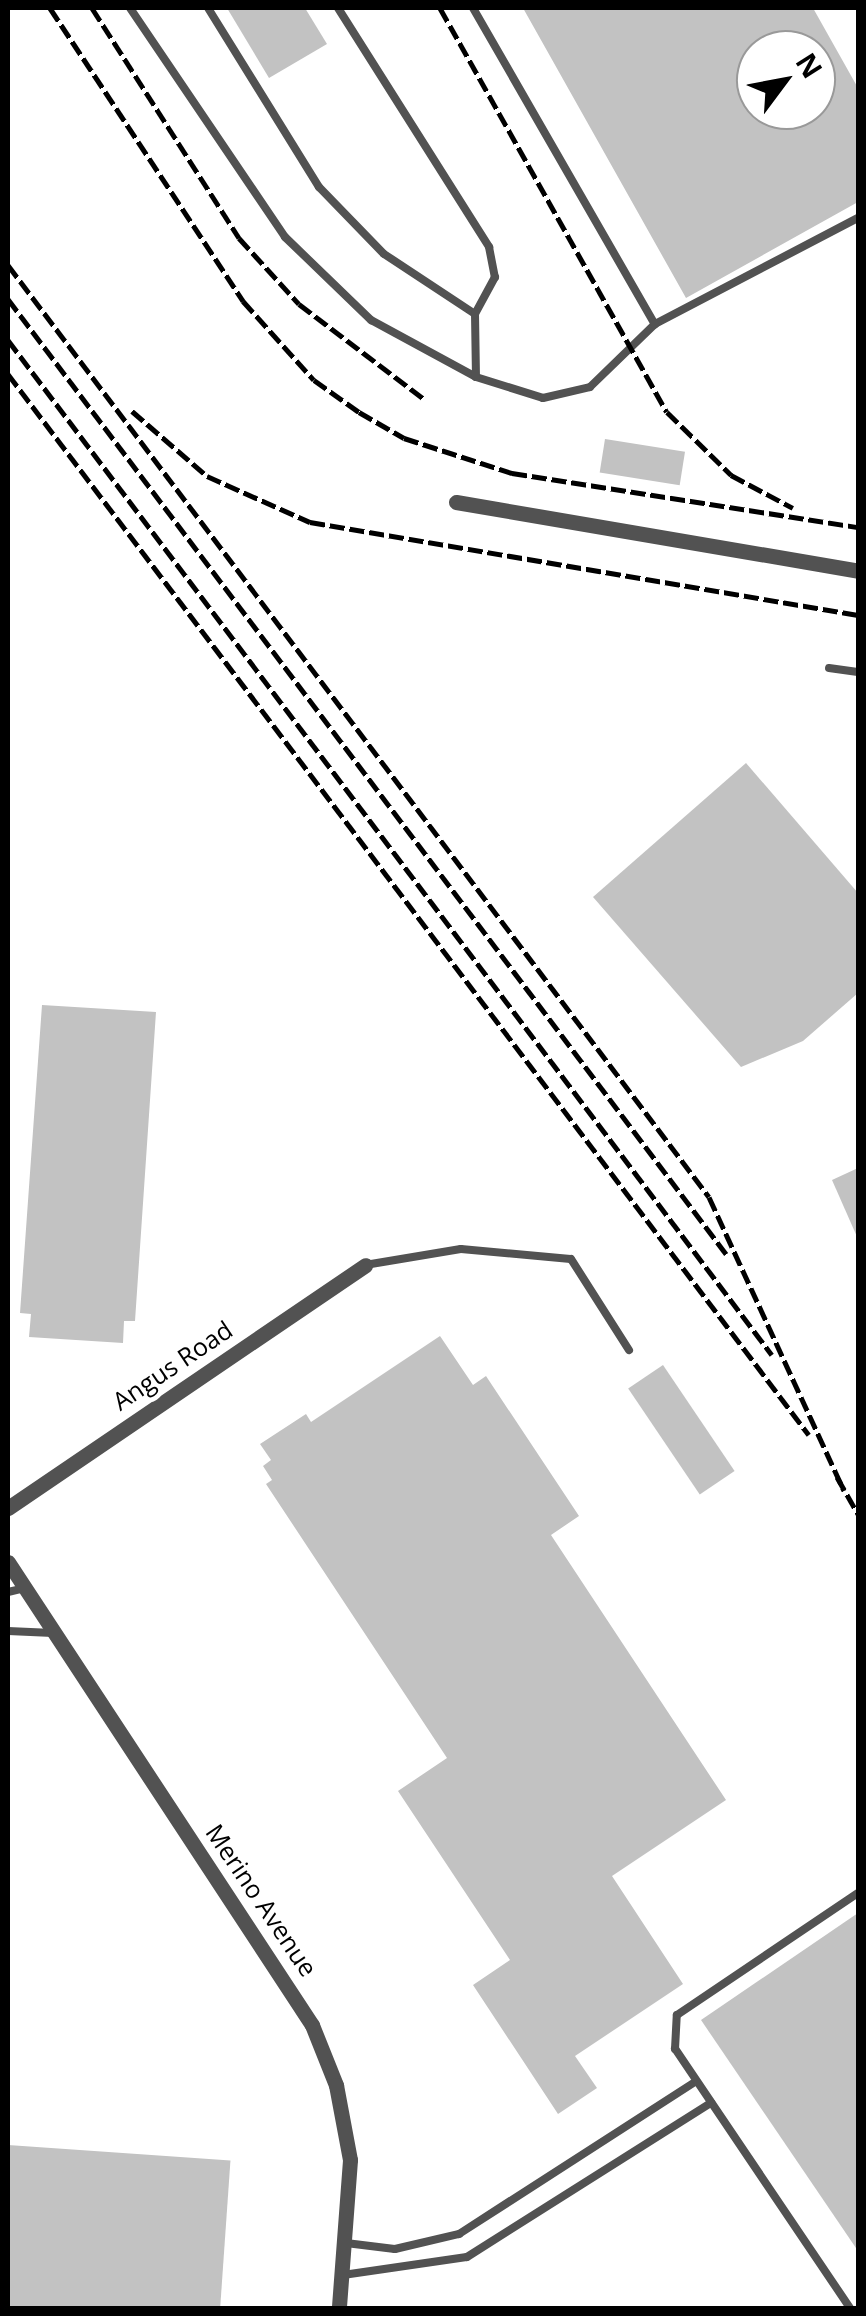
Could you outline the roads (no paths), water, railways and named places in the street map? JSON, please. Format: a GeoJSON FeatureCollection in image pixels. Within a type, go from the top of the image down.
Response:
{"type":"FeatureCollection","features":[{"type":"Feature","properties":{"kind":"street"},"geometry":{"type":"LineString","coordinates":[[456,502],[858,571]]}},
{"type":"Feature","properties":{"kind":"street","name":"Angus Road"},"geometry":{"type":"LineString","coordinates":[[8,1508],[366,1265]]}},
{"type":"Feature","properties":{"kind":"street","name":"Merino Avenue"},"geometry":{"type":"LineString","coordinates":[[8,1562],[312,2025],[345,2124],[346,2243],[339,2308]]}},
{"type":"Feature","properties":{"kind":"lane"},"geometry":{"type":"LineString","coordinates":[[130,8],[285,237],[370,320],[476,377],[543,398],[572,396],[655,324],[858,218]]}},
{"type":"Feature","properties":{"kind":"lane"},"geometry":{"type":"LineString","coordinates":[[208,8],[318,187],[384,254],[475,314]]}},
{"type":"Feature","properties":{"kind":"lane"},"geometry":{"type":"LineString","coordinates":[[338,8],[489,248],[495,277],[475,314],[476,377]]}},
{"type":"Feature","properties":{"kind":"lane"},"geometry":{"type":"LineString","coordinates":[[473,8],[655,324]]}},
{"type":"Feature","properties":{"kind":"lane"},"geometry":{"type":"LineString","coordinates":[[828,668],[858,672]]}},
{"type":"Feature","properties":{"kind":"lane"},"geometry":{"type":"LineString","coordinates":[[366,1265],[462,1249],[571,1258],[629,1350]]}},
{"type":"Feature","properties":{"kind":"lane"},"geometry":{"type":"LineString","coordinates":[[8,1592],[25,1588]]}},
{"type":"Feature","properties":{"kind":"lane"},"geometry":{"type":"LineString","coordinates":[[8,1632],[53,1632]]}},
{"type":"Feature","properties":{"kind":"lane"},"geometry":{"type":"LineString","coordinates":[[850,2308],[675,2049],[677,2015],[858,1893]]}},
{"type":"Feature","properties":{"kind":"lane"},"geometry":{"type":"LineString","coordinates":[[346,2243],[394,2248],[459,2234],[696,2081]]}},
{"type":"Feature","properties":{"kind":"lane"},"geometry":{"type":"LineString","coordinates":[[343,2275],[467,2257],[711,2103]]}},
{"type":"Feature","properties":{"kind":"railway"},"geometry":{"type":"LineString","coordinates":[[50,8],[243,301],[314,380],[359,412],[404,438],[512,473],[858,527]]}},
{"type":"Feature","properties":{"kind":"railway"},"geometry":{"type":"LineString","coordinates":[[92,8],[239,238],[299,304],[424,399]]}},
{"type":"Feature","properties":{"kind":"railway"},"geometry":{"type":"LineString","coordinates":[[440,8],[667,412],[731,475],[793,508]]}},
{"type":"Feature","properties":{"kind":"railway"},"geometry":{"type":"LineString","coordinates":[[8,265],[709,1197],[844,1490]]}},
{"type":"Feature","properties":{"kind":"railway"},"geometry":{"type":"LineString","coordinates":[[8,299],[726,1254]]}},
{"type":"Feature","properties":{"kind":"railway"},"geometry":{"type":"LineString","coordinates":[[8,340],[772,1355]]}},
{"type":"Feature","properties":{"kind":"railway"},"geometry":{"type":"LineString","coordinates":[[8,374],[809,1435]]}},
{"type":"Feature","properties":{"kind":"railway"},"geometry":{"type":"LineString","coordinates":[[132,411],[207,476],[310,522],[858,615]]}},
{"type":"Feature","properties":{"kind":"railway"},"geometry":{"type":"LineString","coordinates":[[837,1477],[858,1514]]}}]}
